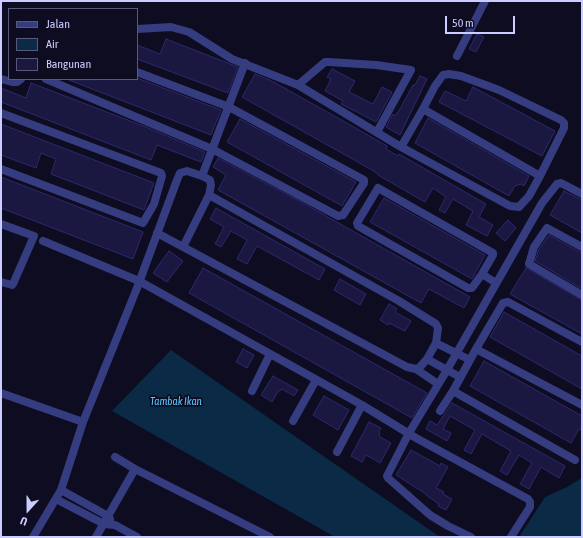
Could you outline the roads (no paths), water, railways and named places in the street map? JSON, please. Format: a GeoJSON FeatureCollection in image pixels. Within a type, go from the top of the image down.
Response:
{"type":"FeatureCollection","features":[{"type":"Feature","properties":{"kind":"street"},"geometry":{"type":"LineString","coordinates":[[457,56],[485,1]]}},
{"type":"Feature","properties":{"kind":"street"},"geometry":{"type":"LineString","coordinates":[[138,29],[171,27],[180,29],[201,39],[232,59],[298,85],[402,147],[510,206],[519,207],[529,196],[564,128],[564,123],[561,120],[499,90],[461,76],[449,74],[443,75],[439,80],[402,147]]}},
{"type":"Feature","properties":{"kind":"street"},"geometry":{"type":"LineString","coordinates":[[298,85],[325,62],[376,65],[411,70],[377,132]]}},
{"type":"Feature","properties":{"kind":"street"},"geometry":{"type":"LineString","coordinates":[[202,176],[245,64]]}},
{"type":"Feature","properties":{"kind":"street"},"geometry":{"type":"LineString","coordinates":[[48,80],[212,149],[338,216],[343,215],[364,182],[364,180],[229,107],[138,72]]}},
{"type":"Feature","properties":{"kind":"street"},"geometry":{"type":"LineString","coordinates":[[1,79],[12,82],[17,82],[20,80]]}},
{"type":"Feature","properties":{"kind":"street"},"geometry":{"type":"LineString","coordinates":[[423,109],[540,176]]}},
{"type":"Feature","properties":{"kind":"street"},"geometry":{"type":"LineString","coordinates":[[1,113],[161,173],[162,176],[154,204],[145,221],[139,223],[1,169]]}},
{"type":"Feature","properties":{"kind":"street"},"geometry":{"type":"LineString","coordinates":[[33,537],[61,490],[83,422],[180,173],[187,171],[202,176],[211,182],[209,195],[183,247]]}},
{"type":"Feature","properties":{"kind":"street"},"geometry":{"type":"LineString","coordinates":[[471,537],[430,515],[388,478],[388,473],[409,432],[457,353],[542,203],[559,183],[582,194]]}},
{"type":"Feature","properties":{"kind":"street"},"geometry":{"type":"LineString","coordinates":[[380,188],[493,253],[482,274],[472,288],[468,288],[358,226],[357,223],[377,189],[380,188]]}},
{"type":"Feature","properties":{"kind":"street"},"geometry":{"type":"LineString","coordinates":[[209,195],[399,301],[436,324],[438,328],[436,343],[427,359],[416,370]]}},
{"type":"Feature","properties":{"kind":"street"},"geometry":{"type":"LineString","coordinates":[[529,196],[542,203]]}},
{"type":"Feature","properties":{"kind":"street"},"geometry":{"type":"LineString","coordinates":[[154,204],[166,209]]}},
{"type":"Feature","properties":{"kind":"street"},"geometry":{"type":"LineString","coordinates":[[1,224],[34,236],[14,284],[12,285],[1,282]]}},
{"type":"Feature","properties":{"kind":"street"},"geometry":{"type":"LineString","coordinates":[[582,247],[547,228],[534,247],[530,265],[582,295]]}},
{"type":"Feature","properties":{"kind":"street"},"geometry":{"type":"LineString","coordinates":[[157,233],[407,367],[416,370],[438,384]]}},
{"type":"Feature","properties":{"kind":"street"},"geometry":{"type":"LineString","coordinates":[[43,241],[139,281],[362,405],[409,432],[416,438],[528,499],[530,502],[530,507],[511,537]]}},
{"type":"Feature","properties":{"kind":"street"},"geometry":{"type":"LineString","coordinates":[[521,241],[534,247]]}},
{"type":"Feature","properties":{"kind":"street"},"geometry":{"type":"LineString","coordinates":[[482,274],[496,283]]}},
{"type":"Feature","properties":{"kind":"street"},"geometry":{"type":"LineString","coordinates":[[440,411],[454,391],[460,377],[503,303],[508,302],[582,342]]}},
{"type":"Feature","properties":{"kind":"street"},"geometry":{"type":"LineString","coordinates":[[436,343],[470,360]]}},
{"type":"Feature","properties":{"kind":"street"},"geometry":{"type":"LineString","coordinates":[[476,349],[582,405]]}},
{"type":"Feature","properties":{"kind":"street"},"geometry":{"type":"LineString","coordinates":[[252,391],[270,354]]}},
{"type":"Feature","properties":{"kind":"street"},"geometry":{"type":"LineString","coordinates":[[427,359],[460,377]]}},
{"type":"Feature","properties":{"kind":"street"},"geometry":{"type":"LineString","coordinates":[[293,421],[316,380]]}},
{"type":"Feature","properties":{"kind":"street"},"geometry":{"type":"LineString","coordinates":[[454,391],[575,460]]}},
{"type":"Feature","properties":{"kind":"street"},"geometry":{"type":"LineString","coordinates":[[1,393],[83,422]]}},
{"type":"Feature","properties":{"kind":"street"},"geometry":{"type":"LineString","coordinates":[[337,452],[362,405]]}},
{"type":"Feature","properties":{"kind":"street"},"geometry":{"type":"LineString","coordinates":[[115,456],[135,469],[270,537]]}},
{"type":"Feature","properties":{"kind":"street"},"geometry":{"type":"LineString","coordinates":[[96,537],[135,469]]}},
{"type":"Feature","properties":{"kind":"street"},"geometry":{"type":"LineString","coordinates":[[61,490],[108,516],[115,525]]}},
{"type":"Feature","properties":{"kind":"street"},"geometry":{"type":"LineString","coordinates":[[56,499],[104,524],[115,525],[137,537]]}},
{"type":"Feature","properties":{"kind":"water","name":"Tambak Ikan"},"geometry":{"type":"Polygon","coordinates":[[[171,350],[442,537],[335,537],[112,411],[171,350]]]}},
{"type":"Feature","properties":{"kind":"water"},"geometry":{"type":"Polygon","coordinates":[[[582,478],[582,537],[519,537],[545,497],[582,478]]]}}]}
